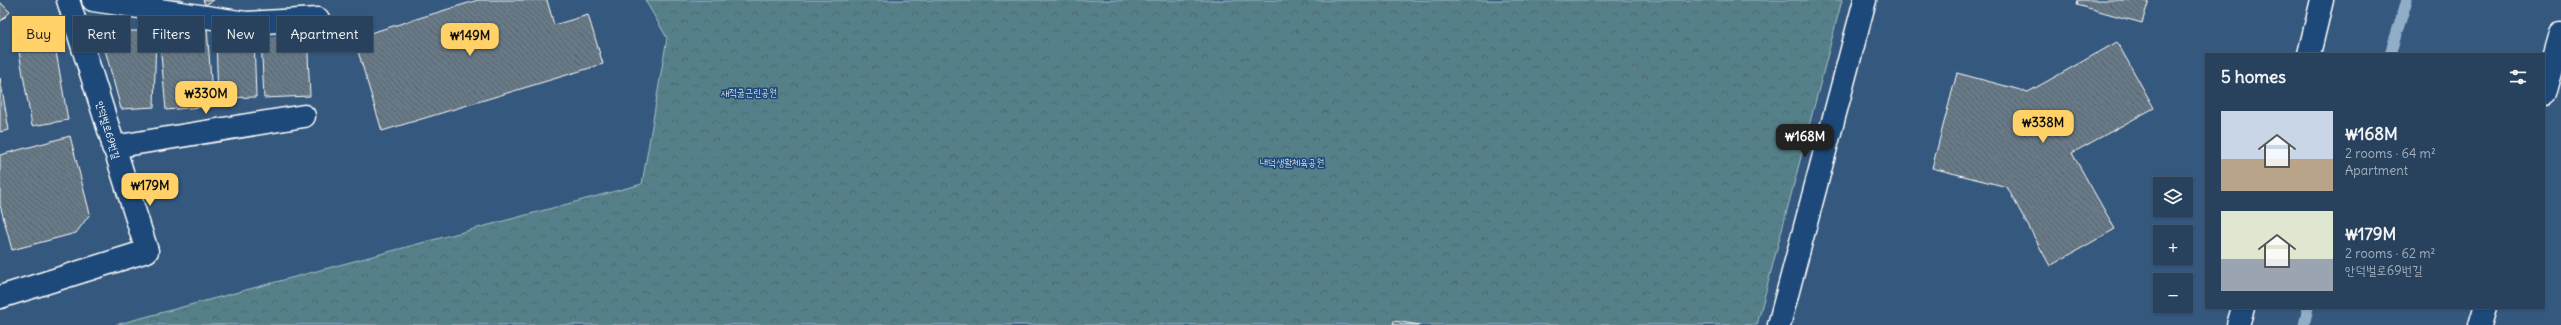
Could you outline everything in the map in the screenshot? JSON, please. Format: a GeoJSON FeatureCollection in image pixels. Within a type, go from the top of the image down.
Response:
{"type":"FeatureCollection","features":[{"type":"Feature","properties":{"kind":"street","name":"안덕벌로69번길"},"geometry":{"type":"LineString","coordinates":[[0,297],[147,251],[113,148],[68,0]]}},
{"type":"Feature","properties":{"kind":"street"},"geometry":{"type":"LineString","coordinates":[[93,0],[246,23],[277,21]]}},
{"type":"Feature","properties":{"kind":"street"},"geometry":{"type":"LineString","coordinates":[[1779,325],[1865,0]]}},
{"type":"Feature","properties":{"kind":"street"},"geometry":{"type":"LineString","coordinates":[[2309,53],[2322,0]]}},
{"type":"Feature","properties":{"kind":"street"},"geometry":{"type":"LineString","coordinates":[[2545,90],[2561,33]]}},
{"type":"Feature","properties":{"kind":"street"},"geometry":{"type":"LineString","coordinates":[[113,148],[304,116]]}},
{"type":"Feature","properties":{"kind":"street"},"geometry":{"type":"LineString","coordinates":[[2238,325],[2243,309]]}},
{"type":"Feature","properties":{"kind":"street"},"geometry":{"type":"LineString","coordinates":[[2480,325],[2485,309]]}},
{"type":"Feature","properties":{"kind":"green space","name":"내덕생활체육공원"},"geometry":{"type":"Polygon","coordinates":[[[645,0],[1842,0],[1757,325],[115,325],[642,184],[667,38],[645,0]]]}},
{"type":"Feature","properties":{"kind":"building"},"geometry":{"type":"Polygon","coordinates":[[[167,0],[184,0],[171,7],[167,0]]]}},
{"type":"Feature","properties":{"kind":"building"},"geometry":{"type":"Polygon","coordinates":[[[203,0],[214,0],[205,5],[203,0]]]}},
{"type":"Feature","properties":{"kind":"building"},"geometry":{"type":"Polygon","coordinates":[[[478,0],[547,0],[554,25],[588,15],[603,64],[382,131],[358,52],[373,52],[373,32],[478,0]]]}},
{"type":"Feature","properties":{"kind":"building"},"geometry":{"type":"Polygon","coordinates":[[[2078,0],[2149,0],[2142,23],[2077,5],[2078,0]]]}},
{"type":"Feature","properties":{"kind":"building"},"geometry":{"type":"Polygon","coordinates":[[[0,2],[10,12],[0,22],[0,2]]]}},
{"type":"Feature","properties":{"kind":"building"},"geometry":{"type":"Polygon","coordinates":[[[204,28],[207,28],[213,106],[166,110],[161,52],[204,52],[204,28]]]}},
{"type":"Feature","properties":{"kind":"building"},"geometry":{"type":"Polygon","coordinates":[[[130,31],[138,31],[138,52],[155,52],[154,107],[121,109],[106,52],[130,52],[130,31]]]}},
{"type":"Feature","properties":{"kind":"building"},"geometry":{"type":"Polygon","coordinates":[[[277,36],[277,52],[308,52],[310,96],[264,98],[262,52],[269,52],[269,37],[277,36]]]}},
{"type":"Feature","properties":{"kind":"building"},"geometry":{"type":"Polygon","coordinates":[[[2117,42],[2154,108],[2072,153],[2115,229],[2050,266],[2007,187],[1932,168],[1957,73],[2028,92],[2117,42]]]}},
{"type":"Feature","properties":{"kind":"building"},"geometry":{"type":"Polygon","coordinates":[[[19,52],[56,52],[68,120],[32,126],[19,52]]]}},
{"type":"Feature","properties":{"kind":"building"},"geometry":{"type":"Polygon","coordinates":[[[216,52],[254,52],[256,97],[218,98],[216,52]]]}},
{"type":"Feature","properties":{"kind":"building"},"geometry":{"type":"Polygon","coordinates":[[[0,78],[9,130],[0,132],[0,78]]]}},
{"type":"Feature","properties":{"kind":"building"},"geometry":{"type":"Polygon","coordinates":[[[70,136],[90,214],[76,233],[12,250],[0,205],[0,155],[70,136]]]}},
{"type":"Feature","properties":{"kind":"building"},"geometry":{"type":"Polygon","coordinates":[[[1394,321],[1420,325],[1393,325],[1394,321]]]}},
{"type":"Feature","properties":{"kind":"waterway"},"geometry":{"type":"LineString","coordinates":[[2390,53],[2407,0]]}},
{"type":"Feature","properties":{"kind":"waterway"},"geometry":{"type":"LineString","coordinates":[[2304,325],[2308,309]]}},
{"type":"Feature","properties":{"kind":"park label","name":"새적굴근린공원"},"geometry":{"type":"Point","coordinates":[749,92]}}]}
